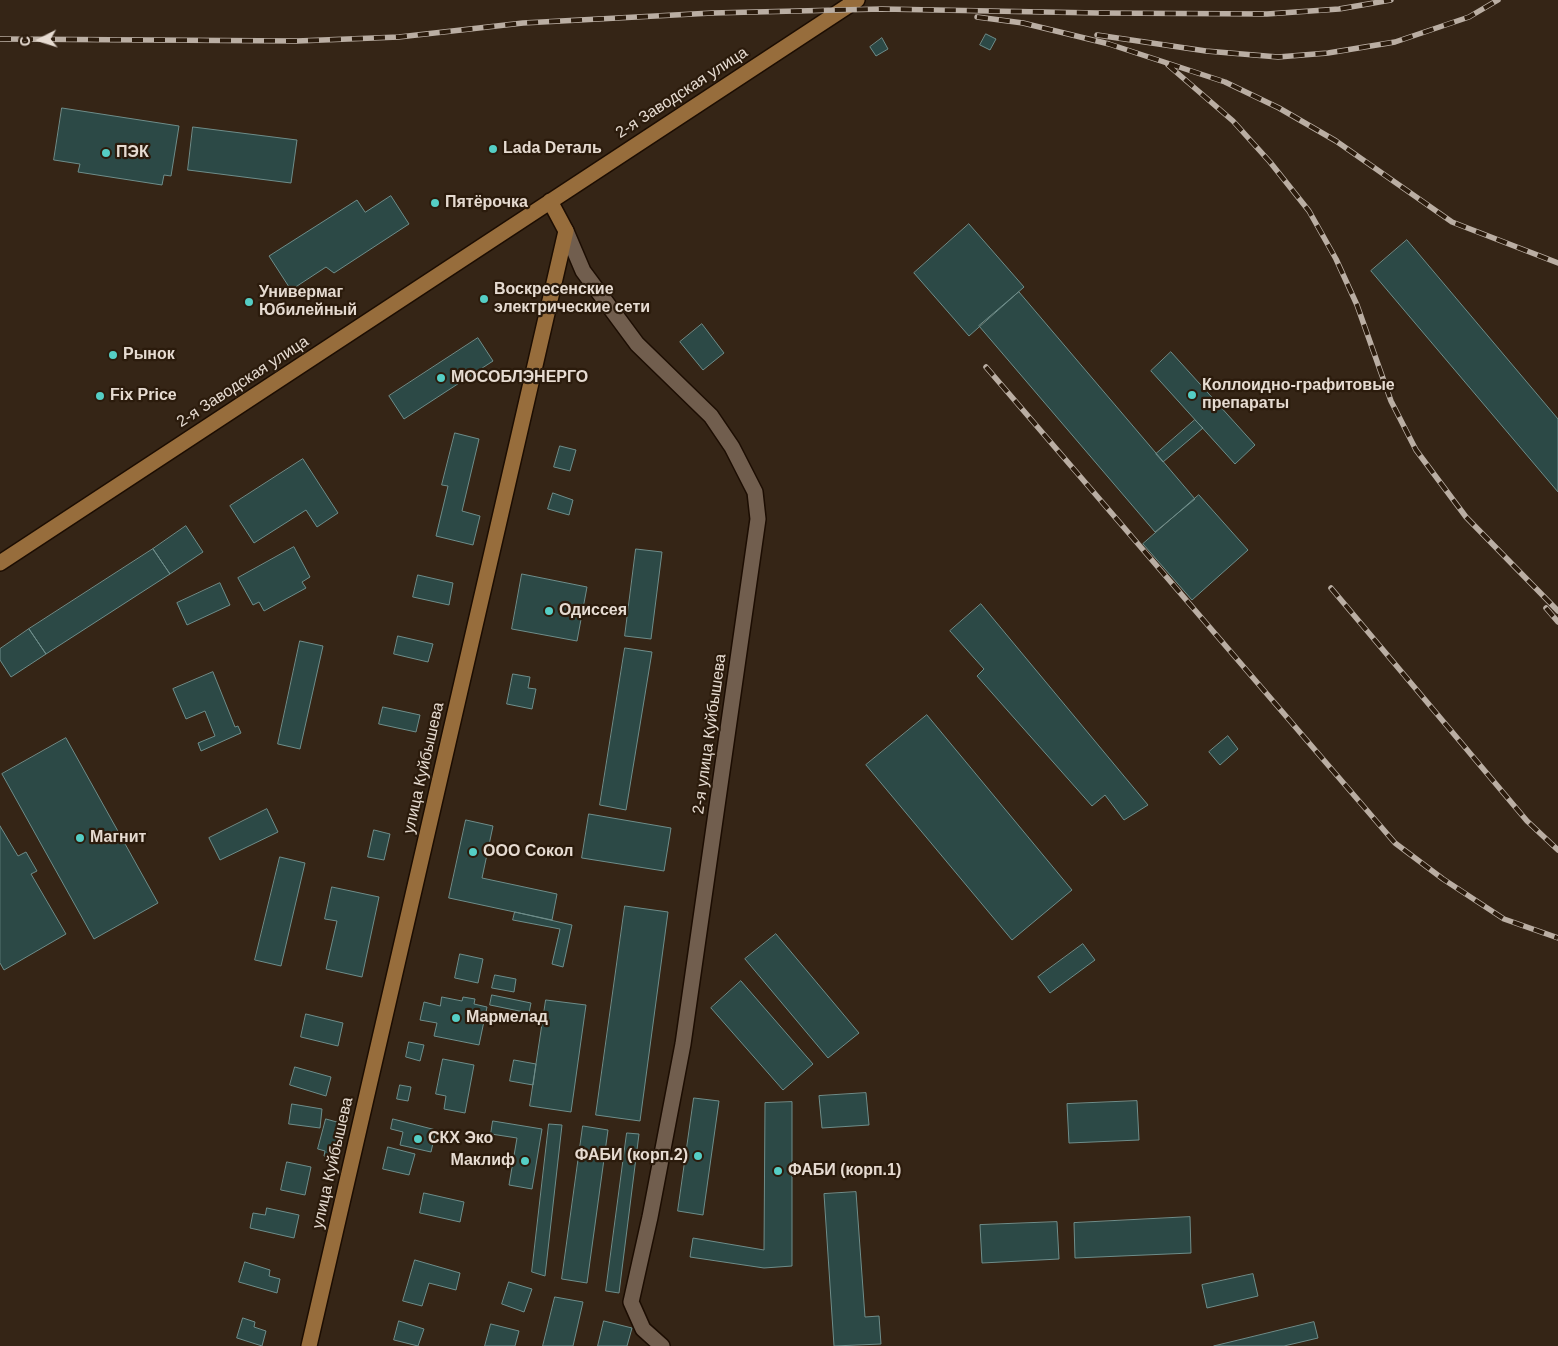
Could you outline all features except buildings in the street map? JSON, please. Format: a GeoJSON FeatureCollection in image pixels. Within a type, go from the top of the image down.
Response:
{"type":"FeatureCollection","features":[{"type":"Feature","properties":{"kind":"street","name":"2-я Заводская улица"},"geometry":{"type":"LineString","coordinates":[[0,563],[857,0]]}},
{"type":"Feature","properties":{"kind":"street"},"geometry":{"type":"LineString","coordinates":[[550,201],[566,230]]}},
{"type":"Feature","properties":{"kind":"street","name":"2-я улица Куйбышева"},"geometry":{"type":"LineString","coordinates":[[566,230],[583,272],[637,344],[712,416],[732,447],[755,492],[758,519],[683,1044],[650,1217],[631,1302],[643,1329],[662,1346]]}},
{"type":"Feature","properties":{"kind":"street","name":"улица Куйбышева"},"geometry":{"type":"LineString","coordinates":[[309,1346],[566,230]]}},
{"type":"Feature","properties":{"kind":"railway"},"geometry":{"type":"LineString","coordinates":[[0,39],[297,41],[399,37],[523,23],[712,13],[882,9],[1267,14],[1339,9],[1391,0]]}},
{"type":"Feature","properties":{"kind":"railway"},"geometry":{"type":"LineString","coordinates":[[1097,35],[1206,51],[1278,57],[1328,53],[1395,42],[1469,17],[1498,0]]}},
{"type":"Feature","properties":{"kind":"railway"},"geometry":{"type":"LineString","coordinates":[[977,17],[1023,23],[1109,44],[1225,82],[1279,108],[1336,141],[1452,222],[1558,263]]}},
{"type":"Feature","properties":{"kind":"railway"},"geometry":{"type":"LineString","coordinates":[[1168,65],[1233,121],[1270,162],[1309,211],[1336,259],[1357,305],[1391,401],[1416,450],[1466,517],[1558,611]]}},
{"type":"Feature","properties":{"kind":"railway"},"geometry":{"type":"LineString","coordinates":[[986,367],[1395,843],[1443,879],[1504,919],[1558,938]]}},
{"type":"Feature","properties":{"kind":"railway"},"geometry":{"type":"LineString","coordinates":[[1331,588],[1527,821],[1558,850]]}},
{"type":"Feature","properties":{"kind":"railway"},"geometry":{"type":"LineString","coordinates":[[1546,608],[1558,622]]}},
{"type":"Feature","properties":{"kind":"place","name":"Lada Dеталь"},"geometry":{"type":"Point","coordinates":[493,149]}},
{"type":"Feature","properties":{"kind":"place","name":"ПЭК"},"geometry":{"type":"Point","coordinates":[106,153]}},
{"type":"Feature","properties":{"kind":"place","name":"Пятёрочка"},"geometry":{"type":"Point","coordinates":[435,203]}},
{"type":"Feature","properties":{"kind":"place","name":"Воскресенские электрические сети"},"geometry":{"type":"Point","coordinates":[484,299]}},
{"type":"Feature","properties":{"kind":"place","name":"Универмаг Юбилейный"},"geometry":{"type":"Point","coordinates":[249,302]}},
{"type":"Feature","properties":{"kind":"place","name":"Рынок"},"geometry":{"type":"Point","coordinates":[113,355]}},
{"type":"Feature","properties":{"kind":"place","name":"МОСОБЛЭНЕРГО"},"geometry":{"type":"Point","coordinates":[441,378]}},
{"type":"Feature","properties":{"kind":"place","name":"Коллоидно-графитовые препараты"},"geometry":{"type":"Point","coordinates":[1192,395]}},
{"type":"Feature","properties":{"kind":"place","name":"Fix Price"},"geometry":{"type":"Point","coordinates":[100,396]}},
{"type":"Feature","properties":{"kind":"place","name":"Одиссея"},"geometry":{"type":"Point","coordinates":[549,611]}},
{"type":"Feature","properties":{"kind":"place","name":"Магнит"},"geometry":{"type":"Point","coordinates":[80,838]}},
{"type":"Feature","properties":{"kind":"place","name":"ООО Сокол"},"geometry":{"type":"Point","coordinates":[473,852]}},
{"type":"Feature","properties":{"kind":"place","name":"Мармелад"},"geometry":{"type":"Point","coordinates":[456,1018]}},
{"type":"Feature","properties":{"kind":"place","name":"СКХ Эко"},"geometry":{"type":"Point","coordinates":[418,1139]}},
{"type":"Feature","properties":{"kind":"place","name":"ФАБИ (корп.2)"},"geometry":{"type":"Point","coordinates":[698,1156]}},
{"type":"Feature","properties":{"kind":"place","name":"Маклиф"},"geometry":{"type":"Point","coordinates":[525,1161]}},
{"type":"Feature","properties":{"kind":"place","name":"ФАБИ (корп.1)"},"geometry":{"type":"Point","coordinates":[778,1171]}}]}
